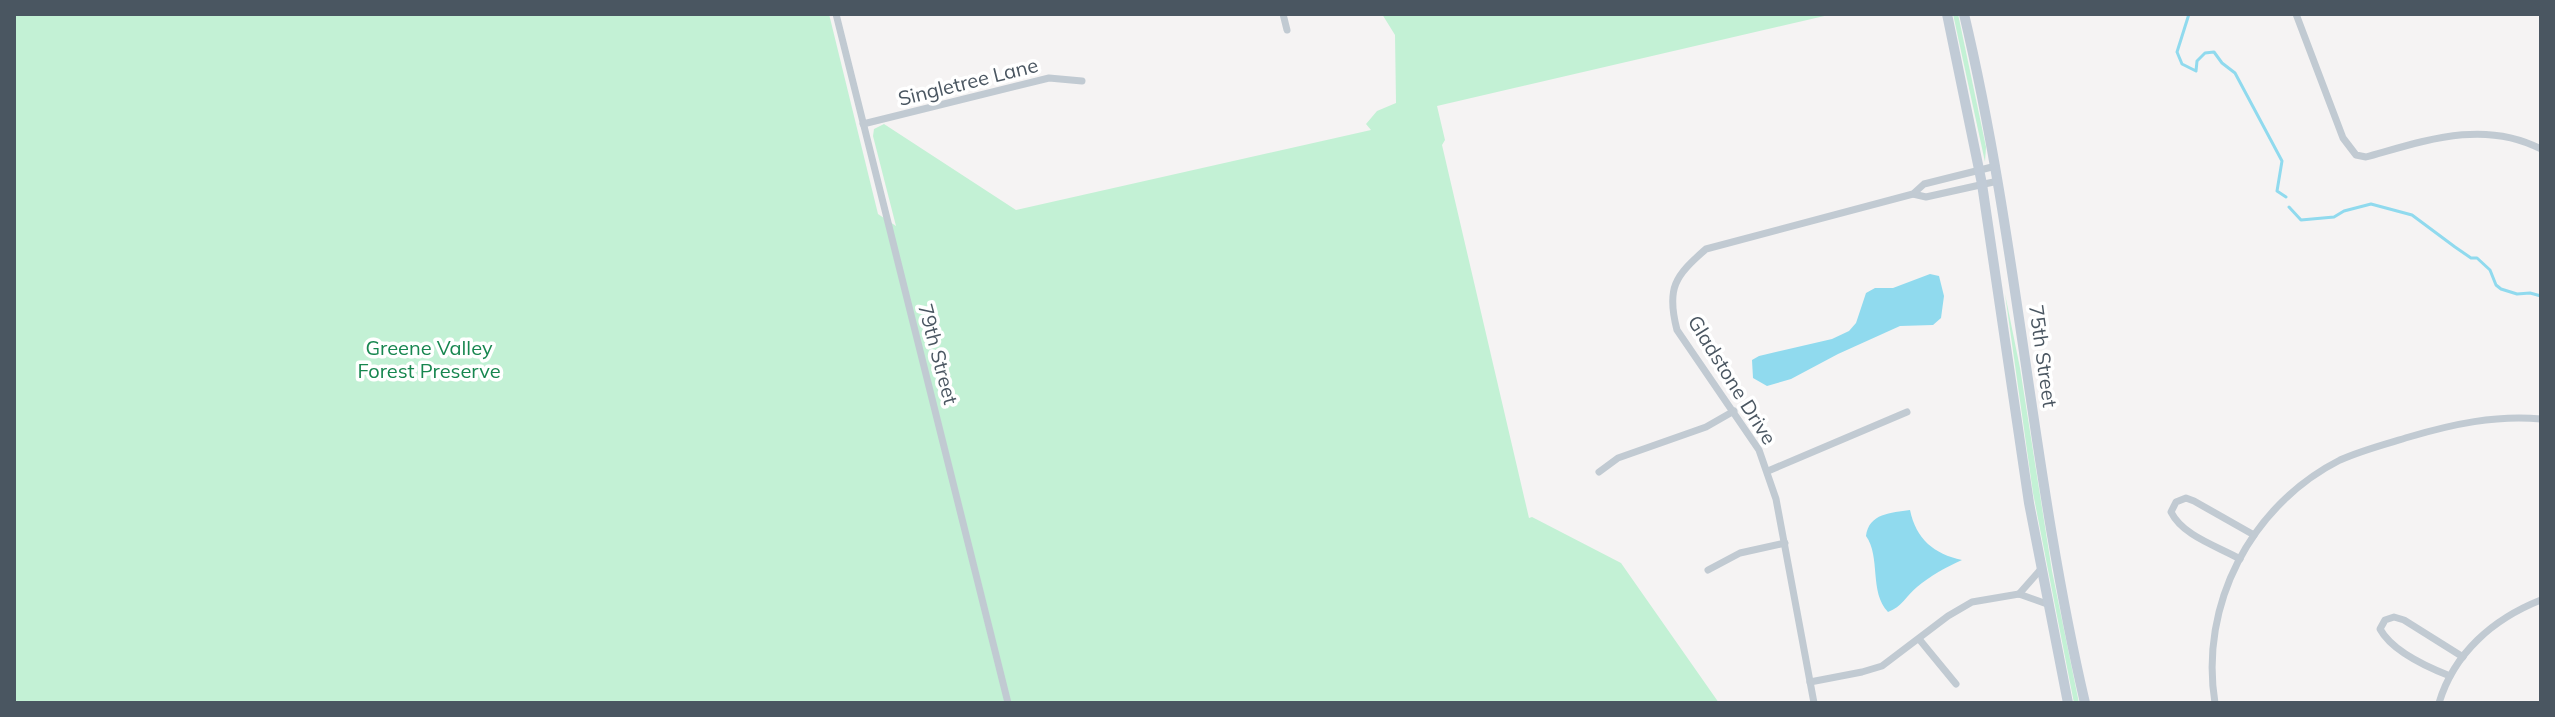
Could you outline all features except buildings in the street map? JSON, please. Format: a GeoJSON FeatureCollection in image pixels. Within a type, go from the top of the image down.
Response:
{"type":"FeatureCollection","features":[{"type":"Feature","properties":{"kind":"main road","name":"75th Street"},"geometry":{"type":"LineString","coordinates":[[1947,14],[1982,184],[2041,569],[2068,703]]}},
{"type":"Feature","properties":{"kind":"main road","name":"75th Street"},"geometry":{"type":"LineString","coordinates":[[1964,14],[1996,166],[2047,512],[2085,703]]}},
{"type":"Feature","properties":{"kind":"street","name":"79th Street"},"geometry":{"type":"LineString","coordinates":[[836,14],[1008,703]]}},
{"type":"Feature","properties":{"kind":"street"},"geometry":{"type":"LineString","coordinates":[[1283,14],[1287,30]]}},
{"type":"Feature","properties":{"kind":"street"},"geometry":{"type":"LineString","coordinates":[[2296,14],[2343,138],[2356,155],[2366,157],[2441,136],[2468,133],[2510,137],[2541,149]]}},
{"type":"Feature","properties":{"kind":"street","name":"Singletree Lane"},"geometry":{"type":"LineString","coordinates":[[863,124],[1049,78],[1082,81]]}},
{"type":"Feature","properties":{"kind":"street","name":"Gladstone Drive"},"geometry":{"type":"LineString","coordinates":[[1814,703],[1785,543],[1768,471],[1759,450],[1734,411],[1677,330],[1672,301],[1681,271],[1706,249],[1913,194],[1924,184],[1996,166]]}},
{"type":"Feature","properties":{"kind":"street","name":"Gladstone Drive"},"geometry":{"type":"LineString","coordinates":[[1913,194],[1926,197],[1998,181]]}},
{"type":"Feature","properties":{"kind":"street"},"geometry":{"type":"LineString","coordinates":[[1599,472],[1618,458],[1706,427],[1734,411]]}},
{"type":"Feature","properties":{"kind":"street"},"geometry":{"type":"LineString","coordinates":[[1768,471],[1907,412]]}},
{"type":"Feature","properties":{"kind":"street"},"geometry":{"type":"LineString","coordinates":[[2215,703],[2212,652],[2225,592],[2254,535],[2268,516],[2302,484],[2341,460],[2363,451],[2446,426],[2478,420],[2541,419]]}},
{"type":"Feature","properties":{"kind":"street"},"geometry":{"type":"LineString","coordinates":[[2240,559],[2176,521],[2171,512],[2176,502],[2186,498],[2194,501],[2254,535]]}},
{"type":"Feature","properties":{"kind":"street"},"geometry":{"type":"LineString","coordinates":[[1708,570],[1740,553],[1785,543]]}},
{"type":"Feature","properties":{"kind":"street"},"geometry":{"type":"LineString","coordinates":[[2019,594],[2041,569]]}},
{"type":"Feature","properties":{"kind":"street"},"geometry":{"type":"LineString","coordinates":[[1810,682],[1882,666],[1948,616],[1972,602],[2019,594],[2047,604]]}},
{"type":"Feature","properties":{"kind":"street"},"geometry":{"type":"LineString","coordinates":[[2439,703],[2450,676],[2463,657],[2494,625],[2541,600]]}},
{"type":"Feature","properties":{"kind":"street"},"geometry":{"type":"LineString","coordinates":[[2450,676],[2386,640],[2380,629],[2385,620],[2394,617],[2404,620],[2463,657]]}},
{"type":"Feature","properties":{"kind":"street"},"geometry":{"type":"LineString","coordinates":[[1919,639],[1956,684]]}},
{"type":"Feature","properties":{"kind":"green space","name":"Greene Valley Forest Preserve"},"geometry":{"type":"Polygon","coordinates":[[[14,14],[829,14],[878,214],[896,226],[873,136],[874,129],[884,124],[1016,210],[1371,130],[1366,124],[1377,111],[1396,103],[1395,35],[1382,14],[1833,14],[1437,106],[1445,140],[1442,145],[1529,518],[1621,563],[1719,703],[14,703],[14,14]]]}},
{"type":"Feature","properties":{"kind":"green space"},"geometry":{"type":"Polygon","coordinates":[[[1953,14],[1958,14],[1986,147],[1985,162],[1953,14]]]}},
{"type":"Feature","properties":{"kind":"green space"},"geometry":{"type":"Polygon","coordinates":[[[2005,294],[2020,368],[2052,571],[2079,703],[2074,703],[2033,493],[2005,294]]]}},
{"type":"Feature","properties":{"kind":"water"},"geometry":{"type":"Polygon","coordinates":[[[1930,274],[1939,276],[1944,296],[1941,318],[1933,325],[1900,326],[1791,379],[1767,386],[1753,378],[1752,360],[1759,356],[1832,339],[1849,331],[1856,323],[1866,293],[1875,288],[1893,288],[1930,274]]]}},
{"type":"Feature","properties":{"kind":"water"},"geometry":{"type":"Polygon","coordinates":[[[1910,510],[1917,529],[1928,544],[1943,554],[1962,560],[1927,579],[1888,612],[1879,595],[1873,554],[1866,536],[1876,518],[1910,510]]]}},
{"type":"Feature","properties":{"kind":"waterway"},"geometry":{"type":"LineString","coordinates":[[2189,14],[2177,52],[2182,64],[2196,71],[2197,61],[2205,53],[2214,52],[2235,73],[2282,161],[2277,191],[2286,197]]}},
{"type":"Feature","properties":{"kind":"waterway"},"geometry":{"type":"LineString","coordinates":[[2289,207],[2301,220],[2334,217],[2371,204],[2412,215],[2471,258],[2477,258],[2490,270],[2501,289],[2541,296]]}}]}
